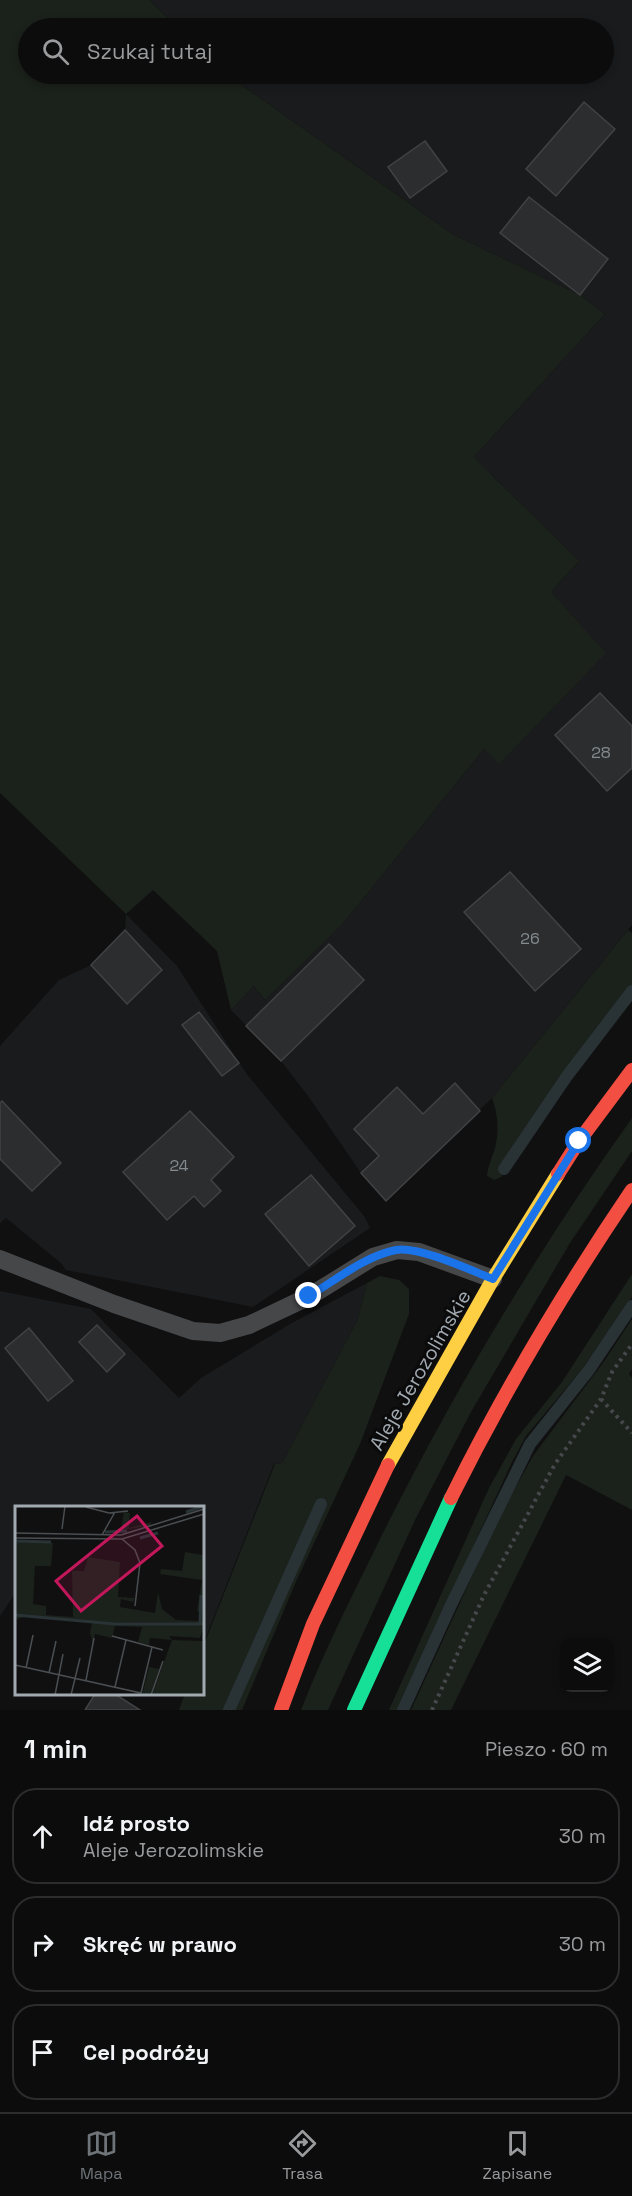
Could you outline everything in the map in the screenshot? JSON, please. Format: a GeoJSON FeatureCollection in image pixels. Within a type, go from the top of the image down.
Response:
{"type":"FeatureCollection","features":[{"type":"Feature","properties":{"kind":"main road","name":"Aleje Jerozolimskie"},"geometry":{"type":"LineString","coordinates":[[281,1710],[313,1624],[380,1479],[493,1279],[579,1141],[632,1070]]}},
{"type":"Feature","properties":{"kind":"main road"},"geometry":{"type":"LineString","coordinates":[[354,1710],[421,1561],[469,1464],[554,1310],[632,1190]]}},
{"type":"Feature","properties":{"kind":"lane"},"geometry":{"type":"LineString","coordinates":[[0,1259],[114,1304],[193,1331],[220,1333],[249,1325],[309,1296],[373,1257],[397,1250],[419,1252],[493,1279]]}},
{"type":"Feature","properties":{"kind":"path"},"geometry":{"type":"LineString","coordinates":[[432,1710],[489,1585],[555,1464],[601,1399],[612,1372],[632,1344]]}},
{"type":"Feature","properties":{"kind":"path"},"geometry":{"type":"LineString","coordinates":[[601,1399],[632,1434]]}},
{"type":"Feature","properties":{"kind":"shaded area"},"geometry":{"type":"Polygon","coordinates":[[[0,0],[149,0],[168,18],[18,18],[18,84],[240,84],[454,235],[580,295],[605,314],[474,457],[579,561],[551,592],[606,653],[499,764],[484,749],[341,926],[265,1000],[254,986],[231,1010],[217,951],[153,890],[126,914],[0,793],[0,0]]]}},
{"type":"Feature","properties":{"kind":"shaded area"},"geometry":{"type":"Polygon","coordinates":[[[149,0],[632,0],[632,925],[492,1098],[386,1201],[361,1173],[281,1061],[231,1010],[254,986],[265,1000],[341,926],[484,749],[499,763],[551,592],[579,561],[474,457],[605,314],[580,295],[454,235],[240,84],[614,84],[614,18],[168,18],[149,0]]]}},
{"type":"Feature","properties":{"kind":"shaded area"},"geometry":{"type":"Polygon","coordinates":[[[126,914],[177,966],[246,1073],[364,1216],[370,1228],[253,1307],[66,1270],[61,1263],[6,1218],[0,1223],[0,1046],[59,980],[91,965],[125,931],[126,914]]]}},
{"type":"Feature","properties":{"kind":"shaded area"},"geometry":{"type":"Polygon","coordinates":[[[628,930],[632,933],[632,996],[501,1177],[494,1180],[487,1176],[497,1135],[497,1116],[492,1098],[628,930]]]}},
{"type":"Feature","properties":{"kind":"shaded area"},"geometry":{"type":"Polygon","coordinates":[[[632,1118],[632,1151],[570,1243],[471,1412],[416,1518],[328,1710],[301,1710],[329,1644],[381,1537],[467,1375],[563,1219],[632,1118]]]}},
{"type":"Feature","properties":{"kind":"shaded area"},"geometry":{"type":"Polygon","coordinates":[[[632,1274],[632,1297],[583,1368],[526,1436],[398,1710],[389,1710],[489,1488],[516,1439],[562,1382],[632,1274]]]}},
{"type":"Feature","properties":{"kind":"shaded area"},"geometry":{"type":"Polygon","coordinates":[[[380,1276],[399,1280],[409,1289],[409,1314],[360,1444],[295,1584],[242,1710],[179,1710],[185,1695],[204,1695],[204,1644],[275,1464],[282,1463],[358,1319],[367,1283],[380,1276]]]}},
{"type":"Feature","properties":{"kind":"shaded area"},"geometry":{"type":"Polygon","coordinates":[[[367,1283],[358,1319],[282,1463],[274,1464],[206,1637],[204,1636],[204,1506],[15,1506],[15,1594],[0,1616],[0,1291],[91,1309],[179,1398],[201,1378],[290,1324],[367,1283]]]}},
{"type":"Feature","properties":{"kind":"shaded area"},"geometry":{"type":"Polygon","coordinates":[[[632,1319],[632,1369],[629,1374],[632,1378],[632,1510],[566,1475],[451,1710],[411,1710],[499,1517],[533,1456],[605,1360],[632,1319]]]}},
{"type":"Feature","properties":{"kind":"building"},"geometry":{"type":"Polygon","coordinates":[[[584,102],[615,129],[556,196],[526,169],[584,102]]]}},
{"type":"Feature","properties":{"kind":"building"},"geometry":{"type":"Polygon","coordinates":[[[425,141],[447,171],[410,198],[388,167],[425,141]]]}},
{"type":"Feature","properties":{"kind":"building"},"geometry":{"type":"Polygon","coordinates":[[[529,197],[608,259],[580,295],[500,233],[529,197]]]}},
{"type":"Feature","properties":{"kind":"building"},"geometry":{"type":"Polygon","coordinates":[[[600,693],[632,726],[632,768],[607,791],[555,735],[600,693]]]}},
{"type":"Feature","properties":{"kind":"building"},"geometry":{"type":"Polygon","coordinates":[[[510,872],[581,949],[535,991],[464,912],[510,872]]]}},
{"type":"Feature","properties":{"kind":"building"},"geometry":{"type":"Polygon","coordinates":[[[125,930],[162,970],[127,1004],[91,965],[125,930]]]}},
{"type":"Feature","properties":{"kind":"building"},"geometry":{"type":"Polygon","coordinates":[[[329,944],[364,980],[281,1061],[246,1026],[329,944]]]}},
{"type":"Feature","properties":{"kind":"building"},"geometry":{"type":"Polygon","coordinates":[[[199,1012],[239,1063],[222,1076],[182,1025],[199,1012]]]}},
{"type":"Feature","properties":{"kind":"building"},"geometry":{"type":"Polygon","coordinates":[[[455,1083],[480,1111],[386,1201],[361,1173],[379,1156],[354,1129],[397,1087],[423,1114],[455,1083]]]}},
{"type":"Feature","properties":{"kind":"building"},"geometry":{"type":"Polygon","coordinates":[[[2,1101],[61,1163],[32,1191],[0,1159],[0,1103],[2,1101]]]}},
{"type":"Feature","properties":{"kind":"building"},"geometry":{"type":"Polygon","coordinates":[[[190,1111],[234,1157],[211,1180],[221,1191],[204,1207],[194,1196],[167,1220],[123,1172],[190,1111]]]}},
{"type":"Feature","properties":{"kind":"building"},"geometry":{"type":"Polygon","coordinates":[[[311,1175],[355,1226],[309,1266],[265,1214],[311,1175]]]}},
{"type":"Feature","properties":{"kind":"building"},"geometry":{"type":"Polygon","coordinates":[[[97,1325],[125,1354],[107,1372],[79,1342],[97,1325]]]}},
{"type":"Feature","properties":{"kind":"building"},"geometry":{"type":"Polygon","coordinates":[[[29,1328],[73,1381],[48,1401],[5,1348],[29,1328]]]}},
{"type":"Feature","properties":{"kind":"building"},"geometry":{"type":"Polygon","coordinates":[[[94,1695],[117,1695],[140,1710],[85,1710],[94,1695]]]}},
{"type":"Feature","properties":{"kind":"waterway"},"geometry":{"type":"LineString","coordinates":[[504,1169],[567,1076],[632,991]]}},
{"type":"Feature","properties":{"kind":"waterway"},"geometry":{"type":"LineString","coordinates":[[403,1710],[451,1605],[530,1444],[589,1370],[632,1306]]}},
{"type":"Feature","properties":{"kind":"waterway"},"geometry":{"type":"LineString","coordinates":[[229,1710],[321,1504]]}},
{"type":"Feature","properties":{"kind":"traffic: fast"},"geometry":{"type":"LineString","coordinates":[[354,1710],[451,1498]]}},
{"type":"Feature","properties":{"kind":"traffic: slow"},"geometry":{"type":"LineString","coordinates":[[388,1465],[493,1279],[558,1174]]}},
{"type":"Feature","properties":{"kind":"traffic: jam"},"geometry":{"type":"LineString","coordinates":[[558,1174],[579,1141],[632,1070]]}},
{"type":"Feature","properties":{"kind":"traffic: jam"},"geometry":{"type":"LineString","coordinates":[[451,1498],[536,1341],[632,1190]]}},
{"type":"Feature","properties":{"kind":"traffic: jam"},"geometry":{"type":"LineString","coordinates":[[281,1710],[313,1624],[388,1465]]}},
{"type":"Feature","properties":{"kind":"route"},"geometry":{"type":"LineString","coordinates":[[309,1296],[373,1257],[397,1250],[419,1252],[493,1279],[579,1141]]}}]}
